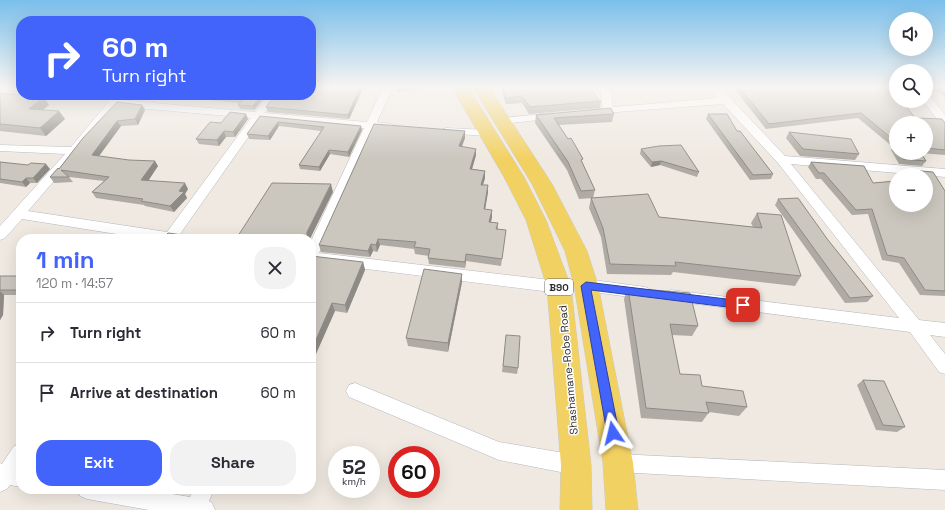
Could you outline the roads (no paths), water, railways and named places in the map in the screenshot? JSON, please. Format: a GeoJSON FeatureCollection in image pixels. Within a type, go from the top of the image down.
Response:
{"type":"FeatureCollection","features":[{"type":"Feature","properties":{"kind":"main road","name":"Shashamane-Robe Road"},"geometry":{"type":"LineString","coordinates":[[481,111],[545,190],[576,251],[586,286],[618,463],[622,510]]}},
{"type":"Feature","properties":{"kind":"main road","name":"Shashamane-Robe Road"},"geometry":{"type":"LineString","coordinates":[[489,111],[514,178],[536,220],[559,287],[576,465],[576,510]]}},
{"type":"Feature","properties":{"kind":"street"},"geometry":{"type":"LineString","coordinates":[[0,235],[74,151],[106,111]]}},
{"type":"Feature","properties":{"kind":"street"},"geometry":{"type":"LineString","coordinates":[[221,111],[402,128]]}},
{"type":"Feature","properties":{"kind":"street"},"geometry":{"type":"LineString","coordinates":[[176,234],[262,111]]}},
{"type":"Feature","properties":{"kind":"street"},"geometry":{"type":"LineString","coordinates":[[316,245],[378,111]]}},
{"type":"Feature","properties":{"kind":"street"},"geometry":{"type":"LineString","coordinates":[[586,113],[602,111]]}},
{"type":"Feature","properties":{"kind":"street"},"geometry":{"type":"LineString","coordinates":[[735,111],[782,159],[945,367]]}},
{"type":"Feature","properties":{"kind":"street"},"geometry":{"type":"LineString","coordinates":[[936,111],[945,122]]}},
{"type":"Feature","properties":{"kind":"street"},"geometry":{"type":"LineString","coordinates":[[433,130],[495,127],[563,115]]}},
{"type":"Feature","properties":{"kind":"street"},"geometry":{"type":"LineString","coordinates":[[0,148],[74,151]]}},
{"type":"Feature","properties":{"kind":"street"},"geometry":{"type":"LineString","coordinates":[[782,159],[945,173]]}},
{"type":"Feature","properties":{"kind":"street"},"geometry":{"type":"LineString","coordinates":[[19,214],[142,234]]}},
{"type":"Feature","properties":{"kind":"street"},"geometry":{"type":"LineString","coordinates":[[316,257],[559,287]]}},
{"type":"Feature","properties":{"kind":"street"},"geometry":{"type":"LineString","coordinates":[[586,286],[945,330]]}},
{"type":"Feature","properties":{"kind":"street"},"geometry":{"type":"LineString","coordinates":[[355,391],[499,451],[576,465]]}},
{"type":"Feature","properties":{"kind":"street"},"geometry":{"type":"LineString","coordinates":[[7,477],[16,462]]}},
{"type":"Feature","properties":{"kind":"street"},"geometry":{"type":"LineString","coordinates":[[618,463],[945,480]]}},
{"type":"Feature","properties":{"kind":"street"},"geometry":{"type":"LineString","coordinates":[[115,494],[198,509],[202,494]]}}]}
